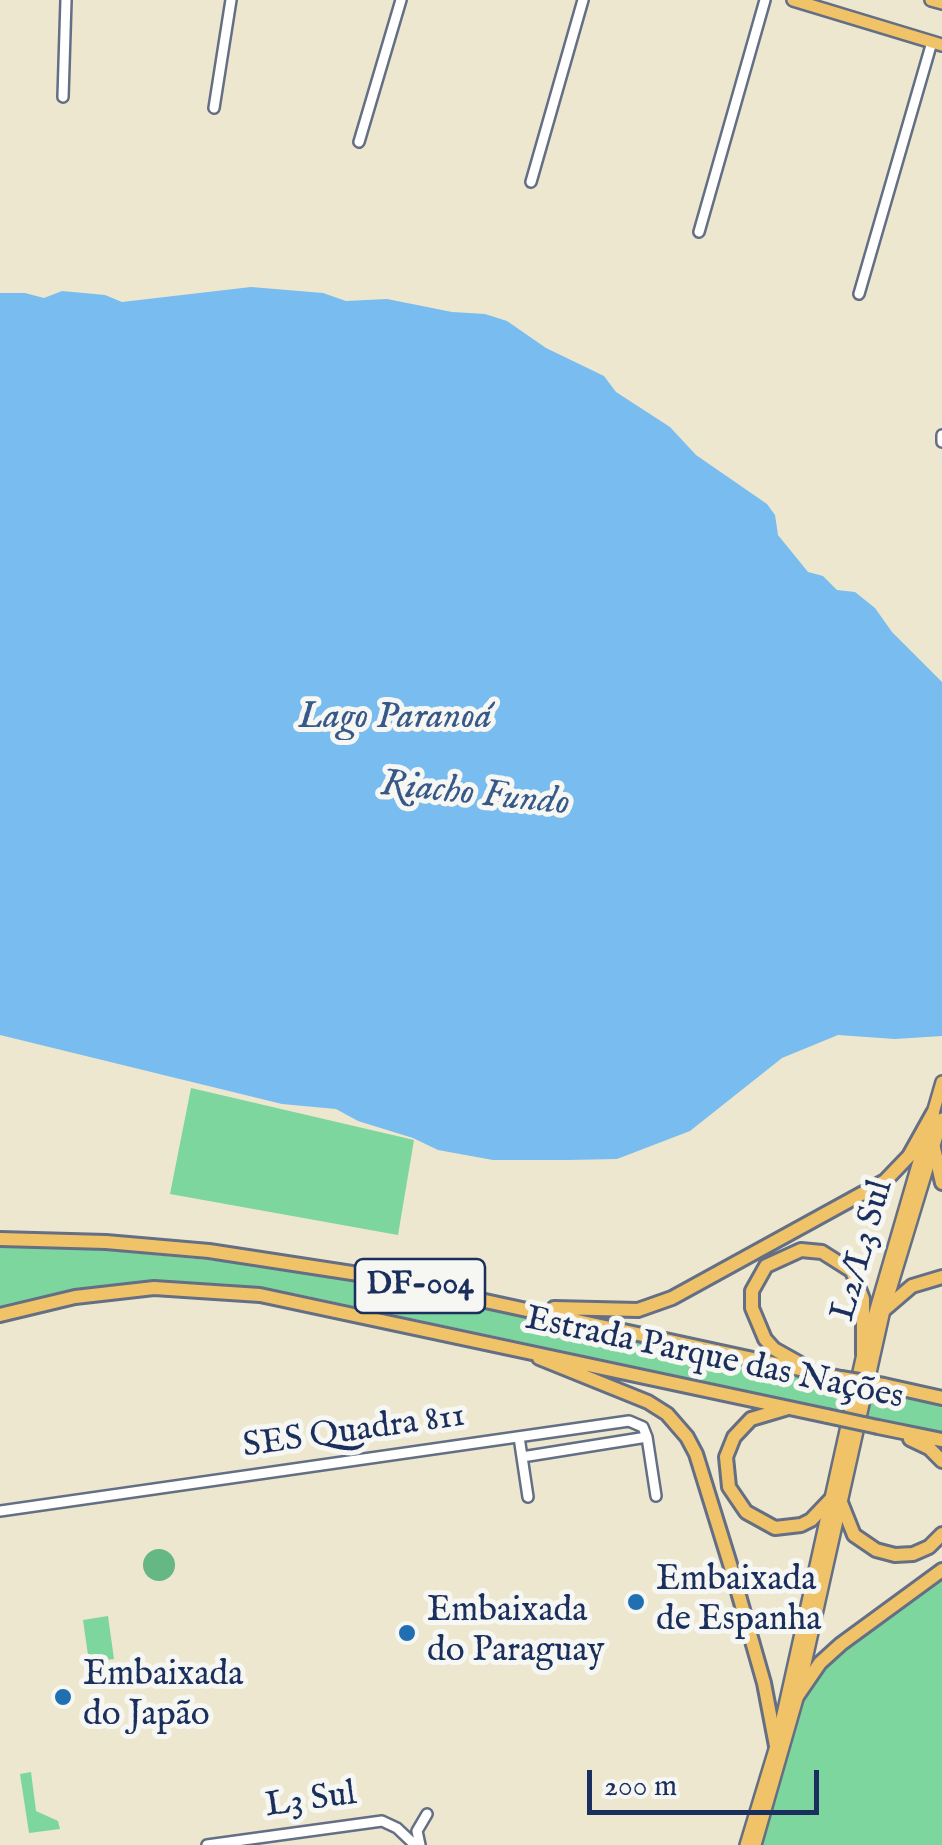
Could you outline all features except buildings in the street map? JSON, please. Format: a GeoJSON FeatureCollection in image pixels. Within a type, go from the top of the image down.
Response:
{"type":"FeatureCollection","features":[{"type":"Feature","properties":{"kind":"highway"},"geometry":{"type":"LineString","coordinates":[[502,1304],[615,1312],[654,1306],[885,1181],[938,1116]]}},
{"type":"Feature","properties":{"kind":"highway"},"geometry":{"type":"LineString","coordinates":[[934,1148],[942,1183]]}},
{"type":"Feature","properties":{"kind":"highway","name":"Estrada Parque das Nações"},"geometry":{"type":"LineString","coordinates":[[0,1239],[106,1242],[246,1256],[366,1275],[942,1398]]}},
{"type":"Feature","properties":{"kind":"highway"},"geometry":{"type":"LineString","coordinates":[[837,1377],[787,1357],[765,1339],[752,1308],[752,1291],[766,1266],[801,1250],[822,1252],[852,1271],[863,1299],[863,1354]]}},
{"type":"Feature","properties":{"kind":"highway"},"geometry":{"type":"LineString","coordinates":[[884,1310],[912,1286],[942,1278]]}},
{"type":"Feature","properties":{"kind":"highway","name":"Estrada Parque das Nações"},"geometry":{"type":"LineString","coordinates":[[0,1315],[112,1292],[201,1289],[260,1294],[942,1440]]}},
{"type":"Feature","properties":{"kind":"highway"},"geometry":{"type":"LineString","coordinates":[[519,1348],[648,1402],[667,1414],[687,1437],[696,1454],[735,1581],[767,1694],[776,1746]]}},
{"type":"Feature","properties":{"kind":"highway"},"geometry":{"type":"LineString","coordinates":[[790,1407],[751,1420],[734,1436],[726,1457],[729,1487],[746,1512],[774,1528],[801,1525],[836,1499],[854,1535],[876,1550],[895,1555],[913,1554],[930,1546],[942,1534]]}},
{"type":"Feature","properties":{"kind":"highway"},"geometry":{"type":"LineString","coordinates":[[884,1428],[928,1448],[942,1461]]}},
{"type":"Feature","properties":{"kind":"highway"},"geometry":{"type":"LineString","coordinates":[[798,1695],[820,1663],[840,1644],[942,1570]]}},
{"type":"Feature","properties":{"kind":"main road"},"geometry":{"type":"LineString","coordinates":[[794,0],[825,4],[845,16],[937,44]]}},
{"type":"Feature","properties":{"kind":"main road"},"geometry":{"type":"LineString","coordinates":[[842,0],[845,16]]}},
{"type":"Feature","properties":{"kind":"main road"},"geometry":{"type":"LineString","coordinates":[[931,0],[942,4]]}},
{"type":"Feature","properties":{"kind":"main road","name":"L2/L3 Sul"},"geometry":{"type":"LineString","coordinates":[[746,1845],[776,1746],[884,1310],[934,1148],[942,1082]]}},
{"type":"Feature","properties":{"kind":"main road","name":"L2/L3 Sul"},"geometry":{"type":"LineString","coordinates":[[755,1845],[798,1695],[863,1354],[938,1116]]}},
{"type":"Feature","properties":{"kind":"street"},"geometry":{"type":"LineString","coordinates":[[63,97],[66,0]]}},
{"type":"Feature","properties":{"kind":"street"},"geometry":{"type":"LineString","coordinates":[[214,108],[232,0]]}},
{"type":"Feature","properties":{"kind":"street"},"geometry":{"type":"LineString","coordinates":[[359,142],[402,0]]}},
{"type":"Feature","properties":{"kind":"street"},"geometry":{"type":"LineString","coordinates":[[531,182],[583,0]]}},
{"type":"Feature","properties":{"kind":"street"},"geometry":{"type":"LineString","coordinates":[[699,232],[765,0]]}},
{"type":"Feature","properties":{"kind":"street"},"geometry":{"type":"LineString","coordinates":[[859,294],[937,44]]}},
{"type":"Feature","properties":{"kind":"street","name":"SES Quadra 811"},"geometry":{"type":"LineString","coordinates":[[0,1512],[629,1420],[643,1427],[646,1437]]}},
{"type":"Feature","properties":{"kind":"street"},"geometry":{"type":"LineString","coordinates":[[519,1437],[528,1497]]}},
{"type":"Feature","properties":{"kind":"street"},"geometry":{"type":"LineString","coordinates":[[522,1457],[646,1437],[656,1496]]}},
{"type":"Feature","properties":{"kind":"street"},"geometry":{"type":"LineString","coordinates":[[417,1845],[426,1814]]}},
{"type":"Feature","properties":{"kind":"street","name":"L3 Sul"},"geometry":{"type":"LineString","coordinates":[[207,1845],[382,1821],[417,1845]]}},
{"type":"Feature","properties":{"kind":"green space"},"geometry":{"type":"Polygon","coordinates":[[[191,1088],[414,1140],[398,1235],[170,1194],[191,1088]]]}},
{"type":"Feature","properties":{"kind":"green space"},"geometry":{"type":"Polygon","coordinates":[[[0,1246],[80,1248],[262,1265],[410,1289],[942,1405],[942,1432],[293,1293],[227,1284],[153,1282],[59,1293],[0,1309],[0,1246]]]}},
{"type":"Feature","properties":{"kind":"green space"},"geometry":{"type":"Polygon","coordinates":[[[159,1549],[170,1554],[175,1565],[170,1576],[159,1581],[148,1576],[143,1565],[148,1554],[159,1549]]]}},
{"type":"Feature","properties":{"kind":"green space"},"geometry":{"type":"Polygon","coordinates":[[[942,1571],[942,1845],[755,1845],[798,1695],[819,1663],[942,1571]]]}},
{"type":"Feature","properties":{"kind":"green space"},"geometry":{"type":"Polygon","coordinates":[[[108,1616],[114,1659],[89,1662],[83,1620],[108,1616]]]}},
{"type":"Feature","properties":{"kind":"green space"},"geometry":{"type":"Polygon","coordinates":[[[31,1772],[36,1811],[58,1821],[60,1829],[29,1833],[20,1774],[31,1772]]]}},
{"type":"Feature","properties":{"kind":"water","name":"Lago Paranoá"},"geometry":{"type":"Polygon","coordinates":[[[251,287],[323,293],[346,301],[387,299],[507,321],[546,348],[604,376],[616,392],[670,427],[696,455],[767,504],[775,515],[778,535],[808,572],[823,576],[837,590],[855,592],[875,608],[892,632],[942,682],[942,1036],[895,1039],[838,1035],[782,1058],[690,1131],[617,1159],[493,1160],[438,1150],[336,1109],[282,1104],[0,1035],[0,293],[44,298],[62,291],[105,295],[122,302],[251,287]]]}},
{"type":"Feature","properties":{"kind":"place","name":"Embaixada de Espanha"},"geometry":{"type":"Point","coordinates":[636,1602]}},
{"type":"Feature","properties":{"kind":"place","name":"Embaixada do Paraguay"},"geometry":{"type":"Point","coordinates":[407,1633]}},
{"type":"Feature","properties":{"kind":"place","name":"Embaixada do Japão"},"geometry":{"type":"Point","coordinates":[63,1697]}},
{"type":"Feature","properties":{"kind":"water label","name":"Riacho Fundo"},"geometry":{"type":"Point","coordinates":[475,796]}}]}
